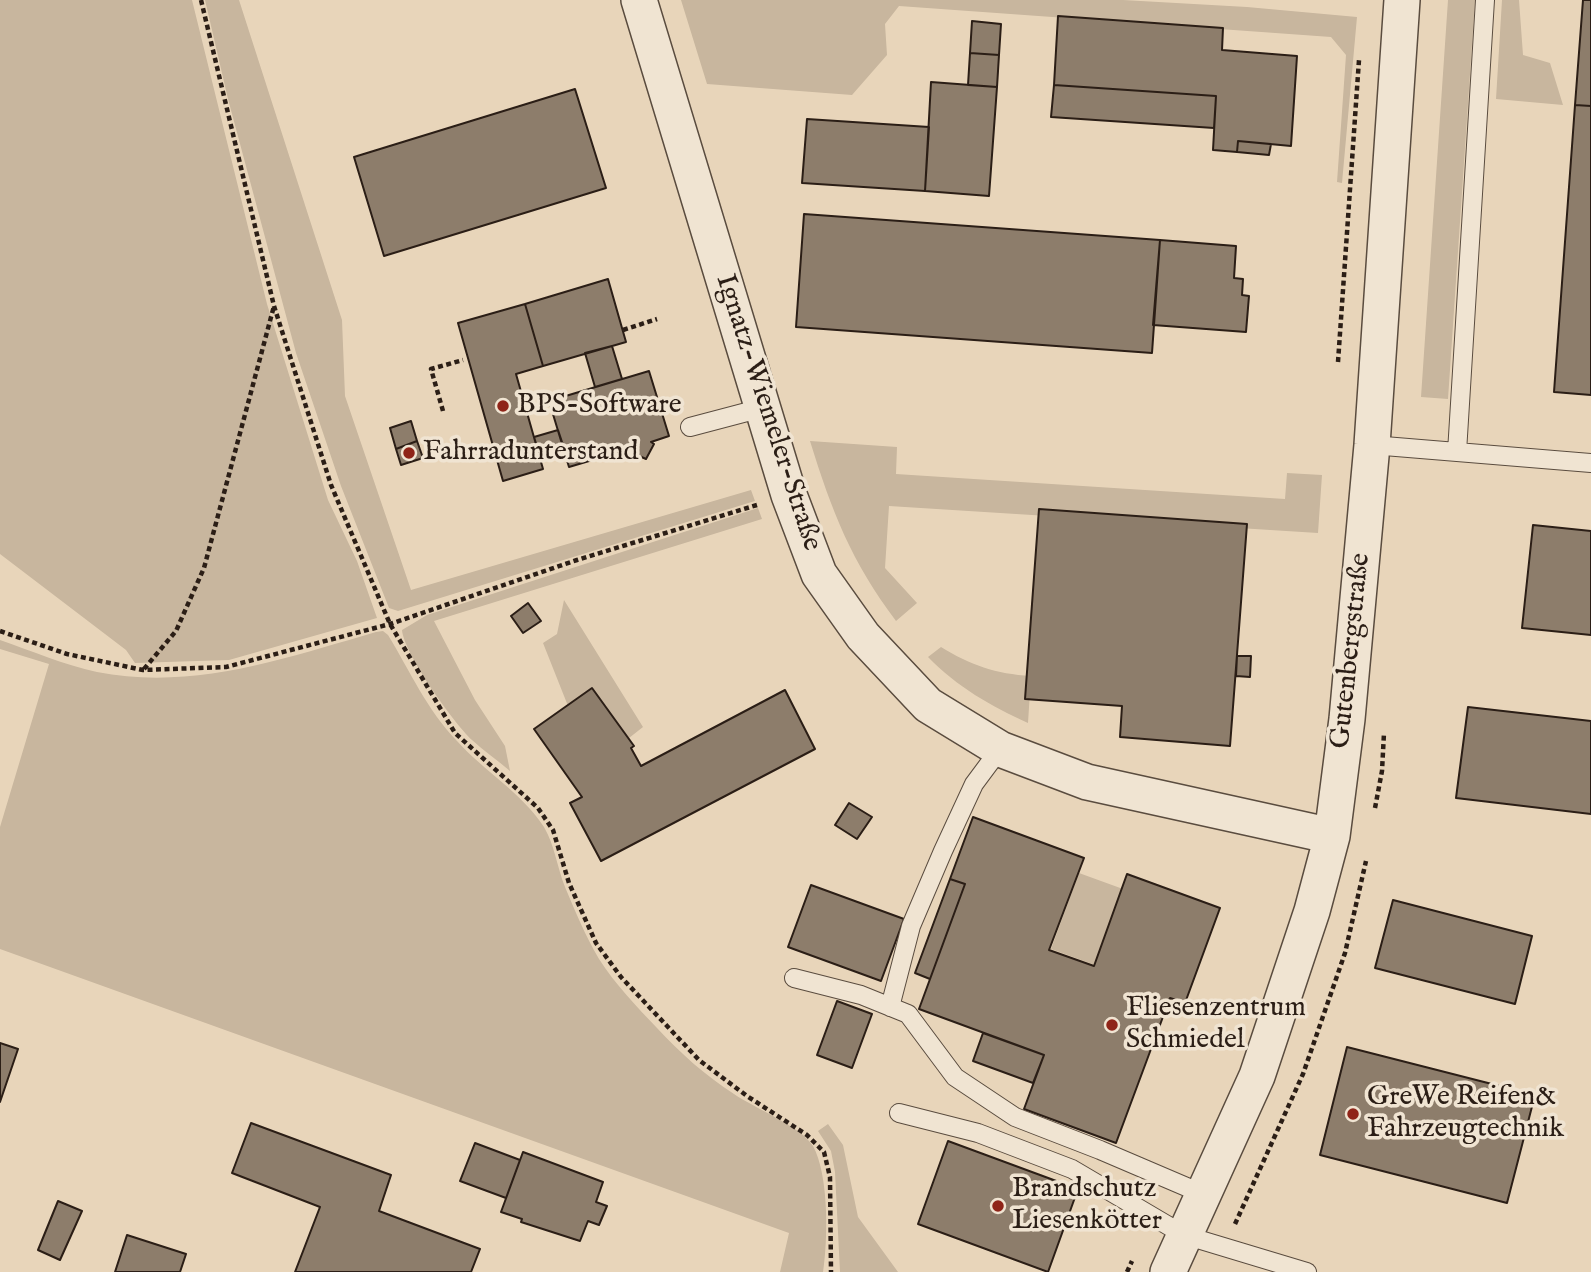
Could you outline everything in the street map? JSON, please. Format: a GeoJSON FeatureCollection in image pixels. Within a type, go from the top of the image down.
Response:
{"type":"FeatureCollection","features":[{"type":"Feature","properties":{"kind":"street","name":"Ignatz-Wiemeler-Straße"},"geometry":{"type":"LineString","coordinates":[[639,0],[789,495],[819,574],[863,636],[928,705],[1000,749],[1087,782],[1332,836]]}},
{"type":"Feature","properties":{"kind":"street","name":"Gutenbergstraße"},"geometry":{"type":"LineString","coordinates":[[1168,1272],[1257,1076],[1312,911],[1332,836],[1347,719],[1372,445],[1402,0]]}},
{"type":"Feature","properties":{"kind":"lane"},"geometry":{"type":"LineString","coordinates":[[1457,452],[1486,0]]}},
{"type":"Feature","properties":{"kind":"lane"},"geometry":{"type":"LineString","coordinates":[[690,427],[762,408]]}},
{"type":"Feature","properties":{"kind":"lane"},"geometry":{"type":"LineString","coordinates":[[1372,445],[1591,463]]}},
{"type":"Feature","properties":{"kind":"lane"},"geometry":{"type":"LineString","coordinates":[[890,1007],[911,926],[974,784],[1000,749]]}},
{"type":"Feature","properties":{"kind":"lane"},"geometry":{"type":"LineString","coordinates":[[794,978],[861,995],[908,1014],[955,1077],[1015,1118],[1100,1150],[1203,1194]]}},
{"type":"Feature","properties":{"kind":"lane"},"geometry":{"type":"LineString","coordinates":[[899,1113],[978,1133],[1072,1169],[1184,1235],[1307,1272]]}},
{"type":"Feature","properties":{"kind":"path"},"geometry":{"type":"LineString","coordinates":[[201,0],[274,306],[331,485],[390,624],[456,733],[538,808],[553,830],[569,883],[596,943],[621,977],[699,1060],[747,1096],[807,1135],[824,1152],[830,1177],[832,1272]]}},
{"type":"Feature","properties":{"kind":"path"},"geometry":{"type":"LineString","coordinates":[[1338,368],[1359,54]]}},
{"type":"Feature","properties":{"kind":"path"},"geometry":{"type":"LineString","coordinates":[[143,670],[176,631],[204,568],[274,306]]}},
{"type":"Feature","properties":{"kind":"path"},"geometry":{"type":"LineString","coordinates":[[623,330],[657,319]]}},
{"type":"Feature","properties":{"kind":"path"},"geometry":{"type":"LineString","coordinates":[[443,411],[431,369],[463,360]]}},
{"type":"Feature","properties":{"kind":"path"},"geometry":{"type":"LineString","coordinates":[[0,631],[67,654],[143,670],[226,667],[390,624],[577,560],[789,495]]}},
{"type":"Feature","properties":{"kind":"path"},"geometry":{"type":"LineString","coordinates":[[1127,1272],[1152,1217]]}},
{"type":"Feature","properties":{"kind":"shaded area"},"geometry":{"type":"Polygon","coordinates":[[[0,0],[192,0],[267,304],[328,500],[357,561],[377,618],[229,660],[135,663],[126,650],[0,554],[0,0]]]}},
{"type":"Feature","properties":{"kind":"shaded area"},"geometry":{"type":"Polygon","coordinates":[[[205,0],[239,0],[342,320],[345,396],[411,590],[751,490],[755,501],[398,611],[389,608],[341,486],[296,353],[228,99],[205,0]]]}},
{"type":"Feature","properties":{"kind":"shaded area"},"geometry":{"type":"Polygon","coordinates":[[[681,0],[1123,0],[1357,17],[1342,183],[1337,182],[1346,55],[1331,37],[899,6],[885,24],[887,55],[852,95],[707,84],[681,0]]]}},
{"type":"Feature","properties":{"kind":"shaded area"},"geometry":{"type":"Polygon","coordinates":[[[1448,0],[1475,0],[1448,399],[1421,397],[1448,0]]]}},
{"type":"Feature","properties":{"kind":"shaded area"},"geometry":{"type":"Polygon","coordinates":[[[1502,0],[1519,0],[1523,55],[1550,63],[1563,105],[1496,99],[1502,0]]]}},
{"type":"Feature","properties":{"kind":"shaded area"},"geometry":{"type":"Polygon","coordinates":[[[810,441],[897,447],[896,474],[1285,499],[1287,473],[1322,475],[1318,533],[889,506],[885,568],[917,603],[896,621],[867,578],[844,535],[810,441]]]}},
{"type":"Feature","properties":{"kind":"shaded area"},"geometry":{"type":"Polygon","coordinates":[[[758,508],[762,519],[434,621],[475,700],[505,746],[510,771],[472,740],[453,719],[420,671],[405,641],[402,630],[427,615],[758,508]]]}},
{"type":"Feature","properties":{"kind":"shaded area"},"geometry":{"type":"Polygon","coordinates":[[[564,600],[643,727],[629,738],[592,688],[568,706],[543,643],[557,634],[564,600]]]}},
{"type":"Feature","properties":{"kind":"shaded area"},"geometry":{"type":"Polygon","coordinates":[[[383,631],[388,635],[446,729],[525,803],[544,827],[585,933],[599,959],[626,995],[703,1072],[799,1132],[813,1146],[825,1190],[826,1243],[823,1272],[780,1272],[789,1233],[0,949],[0,827],[49,664],[0,649],[0,640],[97,672],[133,677],[168,677],[239,669],[383,631]]]}},
{"type":"Feature","properties":{"kind":"shaded area"},"geometry":{"type":"Polygon","coordinates":[[[941,647],[984,668],[1031,676],[1028,723],[975,695],[939,668],[928,657],[941,647]]]}},
{"type":"Feature","properties":{"kind":"shaded area"},"geometry":{"type":"Polygon","coordinates":[[[1079,873],[1123,889],[1095,965],[1051,949],[1079,873]]]}},
{"type":"Feature","properties":{"kind":"shaded area"},"geometry":{"type":"Polygon","coordinates":[[[828,1124],[843,1145],[858,1217],[898,1272],[840,1272],[835,1172],[831,1151],[818,1131],[828,1124]]]}},
{"type":"Feature","properties":{"kind":"building"},"geometry":{"type":"Polygon","coordinates":[[[1583,0],[1591,0],[1591,106],[1575,105],[1583,0]]]}},
{"type":"Feature","properties":{"kind":"building"},"geometry":{"type":"Polygon","coordinates":[[[1058,16],[1223,28],[1222,50],[1297,56],[1291,146],[1238,141],[1237,152],[1213,150],[1216,96],[1054,85],[1058,16]]]}},
{"type":"Feature","properties":{"kind":"building"},"geometry":{"type":"Polygon","coordinates":[[[972,21],[1001,24],[999,55],[970,53],[972,21]]]}},
{"type":"Feature","properties":{"kind":"building"},"geometry":{"type":"Polygon","coordinates":[[[970,53],[999,55],[997,87],[968,85],[970,53]]]}},
{"type":"Feature","properties":{"kind":"building"},"geometry":{"type":"Polygon","coordinates":[[[931,82],[997,87],[989,196],[925,191],[931,82]]]}},
{"type":"Feature","properties":{"kind":"building"},"geometry":{"type":"Polygon","coordinates":[[[1054,85],[1216,96],[1214,128],[1051,117],[1054,85]]]}},
{"type":"Feature","properties":{"kind":"building"},"geometry":{"type":"Polygon","coordinates":[[[575,89],[606,188],[384,256],[354,157],[575,89]]]}},
{"type":"Feature","properties":{"kind":"building"},"geometry":{"type":"Polygon","coordinates":[[[1575,105],[1591,106],[1591,395],[1554,392],[1575,105]]]}},
{"type":"Feature","properties":{"kind":"building"},"geometry":{"type":"Polygon","coordinates":[[[807,119],[929,127],[925,191],[802,183],[807,119]]]}},
{"type":"Feature","properties":{"kind":"building"},"geometry":{"type":"Polygon","coordinates":[[[1238,141],[1271,144],[1269,155],[1237,152],[1238,141]]]}},
{"type":"Feature","properties":{"kind":"building"},"geometry":{"type":"Polygon","coordinates":[[[804,214],[1160,240],[1152,353],[796,327],[804,214]]]}},
{"type":"Feature","properties":{"kind":"building"},"geometry":{"type":"Polygon","coordinates":[[[1160,240],[1236,246],[1234,278],[1243,279],[1242,295],[1249,296],[1246,332],[1153,325],[1160,240]]]}},
{"type":"Feature","properties":{"kind":"building"},"geometry":{"type":"Polygon","coordinates":[[[608,279],[626,342],[543,366],[525,304],[608,279]]]}},
{"type":"Feature","properties":{"kind":"building","name":"BPS-Software"},"geometry":{"type":"Polygon","coordinates":[[[525,304],[543,366],[516,374],[543,469],[503,481],[458,323],[525,304]]]}},
{"type":"Feature","properties":{"kind":"building"},"geometry":{"type":"Polygon","coordinates":[[[612,346],[622,379],[595,387],[585,353],[612,346]]]}},
{"type":"Feature","properties":{"kind":"building"},"geometry":{"type":"Polygon","coordinates":[[[649,371],[669,436],[651,442],[654,444],[646,459],[626,450],[569,467],[549,401],[649,371]]]}},
{"type":"Feature","properties":{"kind":"building"},"geometry":{"type":"Polygon","coordinates":[[[411,421],[417,441],[396,449],[390,428],[411,421]]]}},
{"type":"Feature","properties":{"kind":"building"},"geometry":{"type":"Polygon","coordinates":[[[558,430],[563,445],[539,453],[534,437],[558,430]]]}},
{"type":"Feature","properties":{"kind":"building","name":"Fahrradunterstand"},"geometry":{"type":"Polygon","coordinates":[[[417,441],[423,458],[401,465],[396,449],[417,441]]]}},
{"type":"Feature","properties":{"kind":"building"},"geometry":{"type":"Polygon","coordinates":[[[1039,509],[1247,524],[1230,746],[1120,737],[1122,706],[1025,699],[1039,509]]]}},
{"type":"Feature","properties":{"kind":"building"},"geometry":{"type":"Polygon","coordinates":[[[1533,525],[1591,531],[1591,635],[1522,628],[1533,525]]]}},
{"type":"Feature","properties":{"kind":"building"},"geometry":{"type":"Polygon","coordinates":[[[528,603],[541,621],[523,633],[511,616],[528,603]]]}},
{"type":"Feature","properties":{"kind":"building"},"geometry":{"type":"Polygon","coordinates":[[[1237,656],[1251,656],[1250,677],[1236,676],[1237,656]]]}},
{"type":"Feature","properties":{"kind":"building"},"geometry":{"type":"Polygon","coordinates":[[[592,688],[634,746],[631,748],[641,766],[785,690],[815,749],[601,861],[570,803],[582,797],[534,729],[592,688]]]}},
{"type":"Feature","properties":{"kind":"building"},"geometry":{"type":"Polygon","coordinates":[[[1468,707],[1591,721],[1591,814],[1456,798],[1468,707]]]}},
{"type":"Feature","properties":{"kind":"building"},"geometry":{"type":"Polygon","coordinates":[[[849,803],[872,817],[857,839],[835,825],[849,803]]]}},
{"type":"Feature","properties":{"kind":"building"},"geometry":{"type":"Polygon","coordinates":[[[973,817],[1084,858],[1049,950],[1094,966],[1127,874],[1220,908],[1185,1003],[1170,998],[1116,1143],[1024,1109],[1044,1055],[919,1009],[965,884],[950,879],[973,817]]]}},
{"type":"Feature","properties":{"kind":"building"},"geometry":{"type":"Polygon","coordinates":[[[950,879],[965,884],[930,979],[915,973],[950,879]]]}},
{"type":"Feature","properties":{"kind":"building"},"geometry":{"type":"Polygon","coordinates":[[[811,885],[904,919],[881,981],[788,947],[811,885]]]}},
{"type":"Feature","properties":{"kind":"building"},"geometry":{"type":"Polygon","coordinates":[[[1393,900],[1532,936],[1515,1004],[1375,968],[1393,900]]]}},
{"type":"Feature","properties":{"kind":"building"},"geometry":{"type":"Polygon","coordinates":[[[837,1001],[872,1014],[852,1068],[817,1055],[837,1001]]]}},
{"type":"Feature","properties":{"kind":"building"},"geometry":{"type":"Polygon","coordinates":[[[983,1033],[1044,1055],[1033,1083],[973,1061],[983,1033]]]}},
{"type":"Feature","properties":{"kind":"building"},"geometry":{"type":"Polygon","coordinates":[[[0,1043],[18,1049],[0,1102],[0,1043]]]}},
{"type":"Feature","properties":{"kind":"building"},"geometry":{"type":"Polygon","coordinates":[[[1347,1047],[1535,1095],[1507,1203],[1320,1155],[1347,1047]]]}},
{"type":"Feature","properties":{"kind":"building"},"geometry":{"type":"Polygon","coordinates":[[[251,1123],[391,1175],[379,1211],[480,1249],[471,1272],[295,1272],[320,1207],[232,1173],[251,1123]]]}},
{"type":"Feature","properties":{"kind":"building","name":"Brandschutz Liesenkötter"},"geometry":{"type":"Polygon","coordinates":[[[948,1141],[1078,1189],[1048,1272],[918,1224],[948,1141]]]}},
{"type":"Feature","properties":{"kind":"building"},"geometry":{"type":"Polygon","coordinates":[[[475,1143],[520,1160],[506,1198],[460,1181],[475,1143]]]}},
{"type":"Feature","properties":{"kind":"building"},"geometry":{"type":"Polygon","coordinates":[[[523,1152],[603,1182],[596,1202],[607,1206],[599,1225],[588,1221],[580,1241],[521,1222],[522,1219],[501,1212],[523,1152]]]}},
{"type":"Feature","properties":{"kind":"building"},"geometry":{"type":"Polygon","coordinates":[[[58,1201],[82,1211],[60,1260],[38,1250],[58,1201]]]}},
{"type":"Feature","properties":{"kind":"building"},"geometry":{"type":"Polygon","coordinates":[[[127,1235],[186,1254],[180,1272],[115,1272],[127,1235]]]}},
{"type":"Feature","properties":{"kind":"place","name":"BPS-Software"},"geometry":{"type":"Point","coordinates":[503,406]}},
{"type":"Feature","properties":{"kind":"place","name":"Fahrradunterstand"},"geometry":{"type":"Point","coordinates":[409,453]}},
{"type":"Feature","properties":{"kind":"place","name":"Fliesenzentrum Schmiedel"},"geometry":{"type":"Point","coordinates":[1112,1025]}},
{"type":"Feature","properties":{"kind":"place","name":"GreWe Reifen& Fahrzeugtechnik"},"geometry":{"type":"Point","coordinates":[1353,1114]}},
{"type":"Feature","properties":{"kind":"place","name":"Brandschutz Liesenkötter"},"geometry":{"type":"Point","coordinates":[998,1206]}}]}
